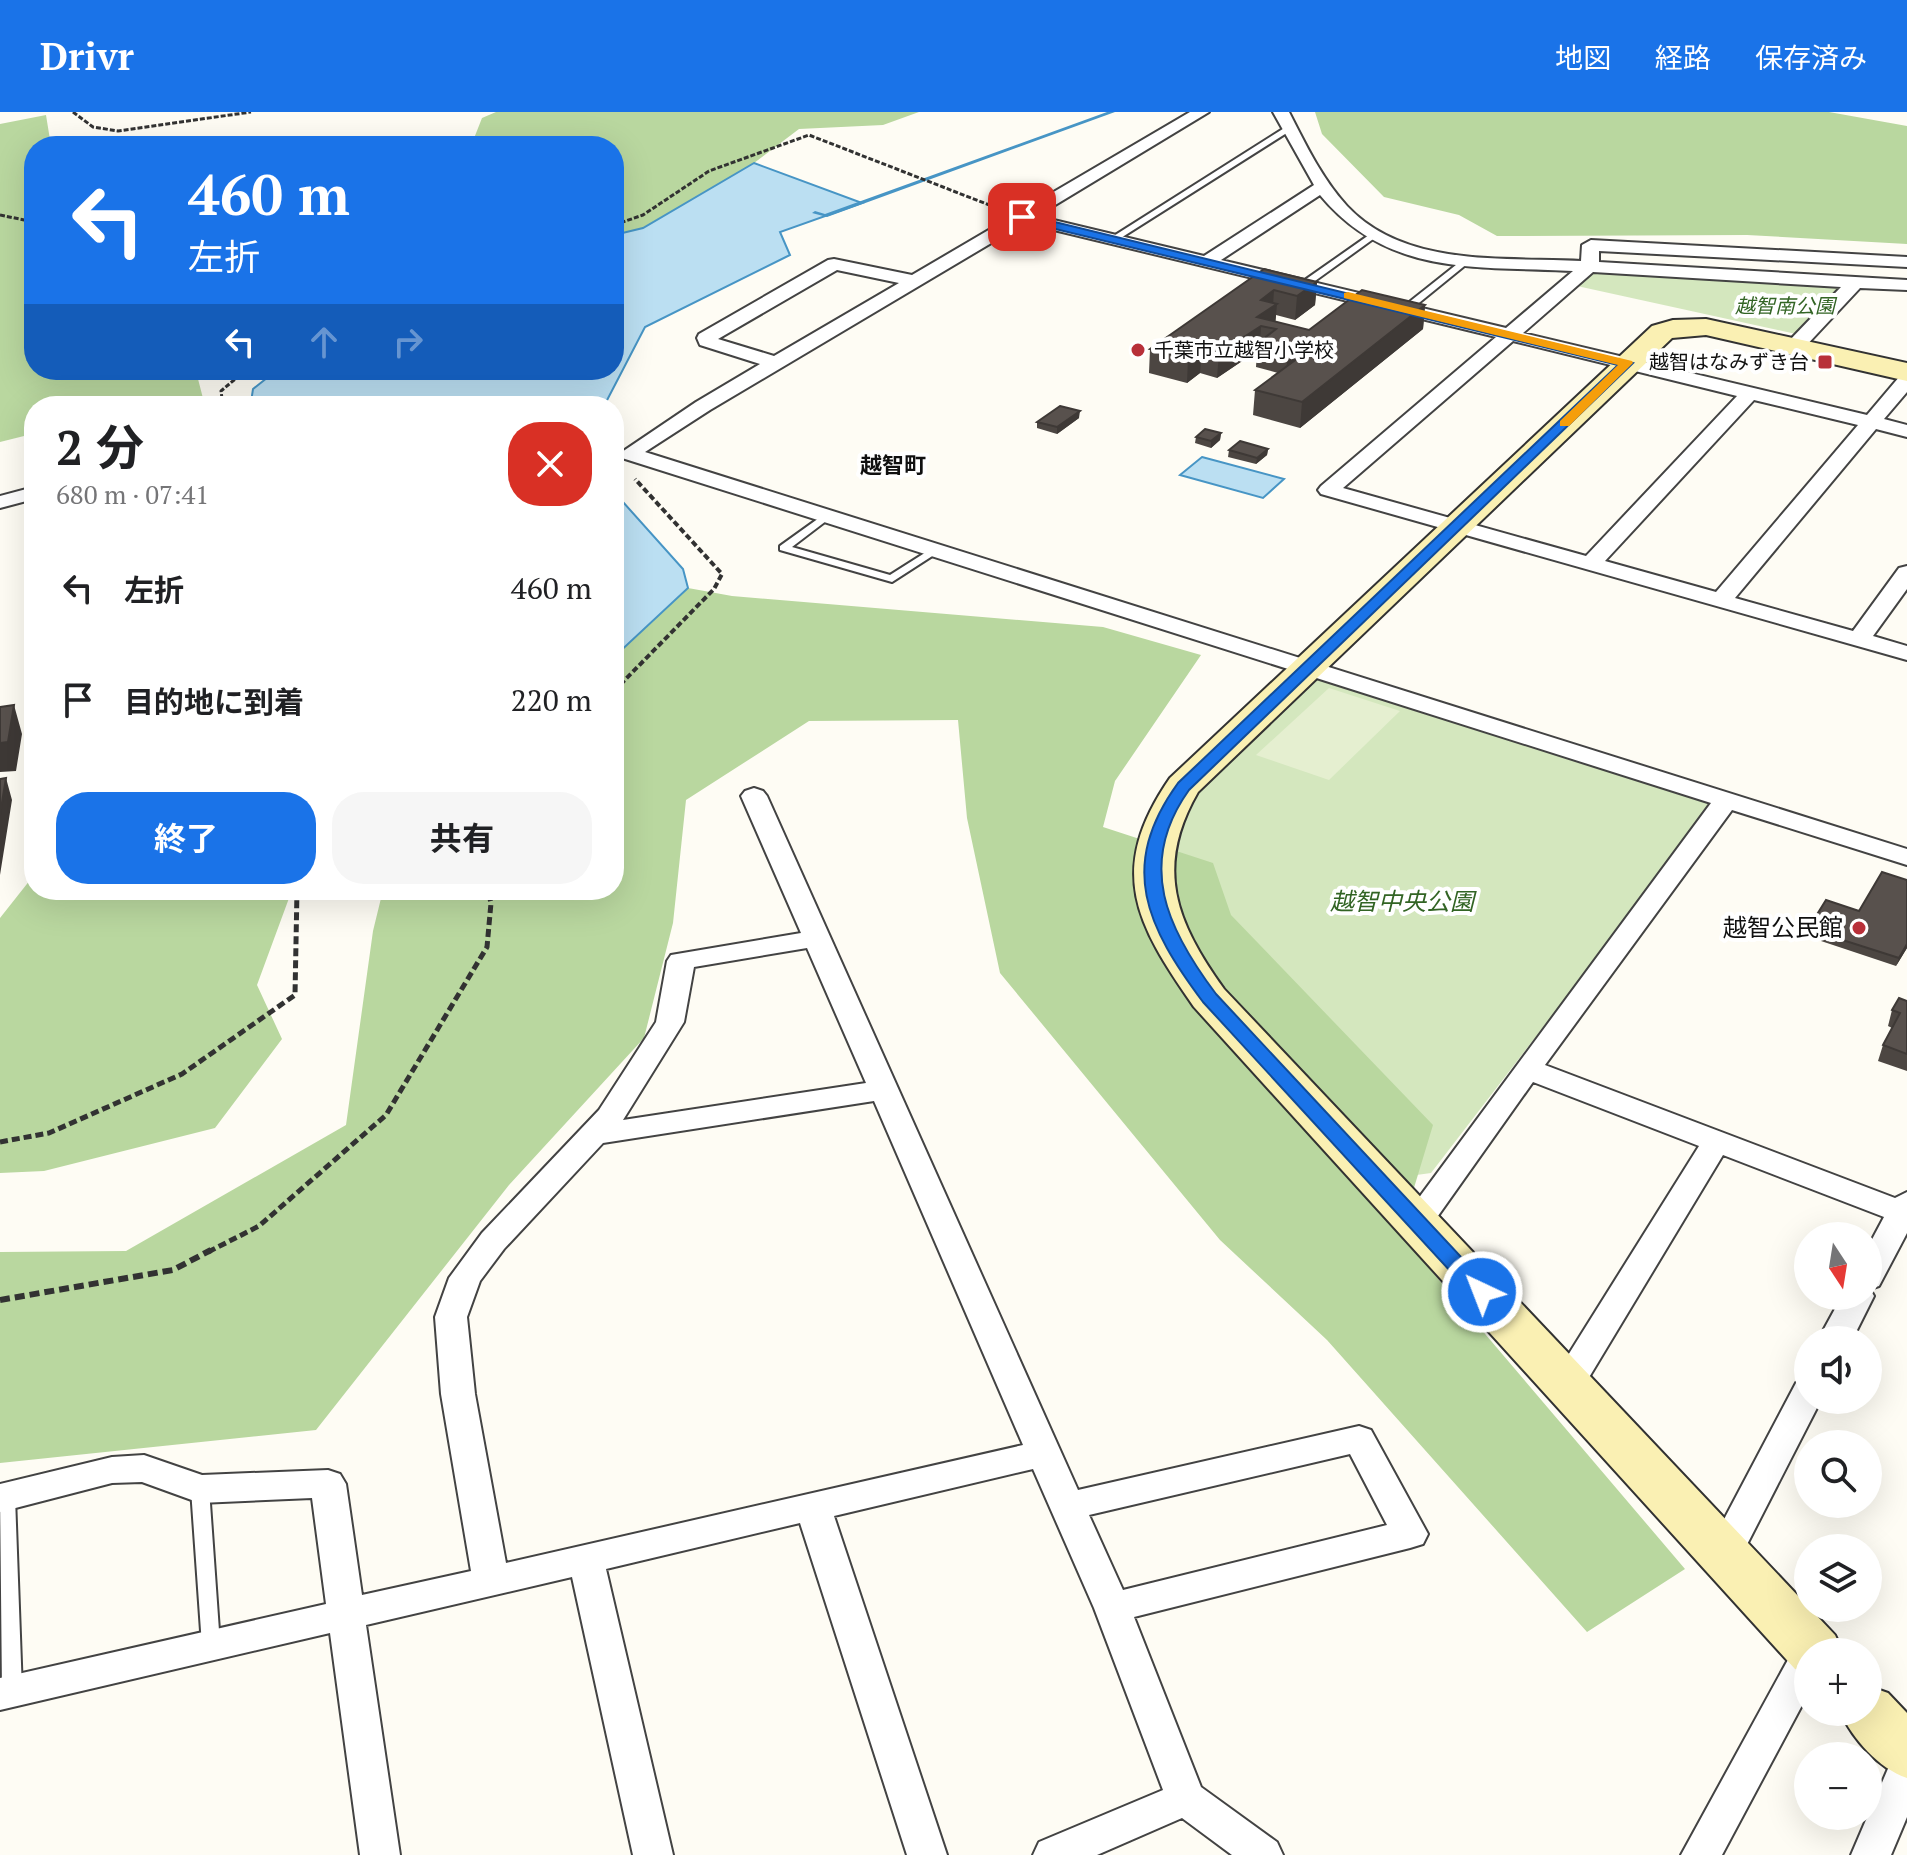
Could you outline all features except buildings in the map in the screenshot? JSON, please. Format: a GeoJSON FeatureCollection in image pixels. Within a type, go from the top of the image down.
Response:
{"type":"FeatureCollection","features":[{"type":"Feature","properties":{"kind":"street"},"geometry":{"type":"LineString","coordinates":[[629,454],[776,363],[1201,112]]}},
{"type":"Feature","properties":{"kind":"street"},"geometry":{"type":"LineString","coordinates":[[1281,112],[1321,187],[1372,237],[1431,257],[1907,285]]}},
{"type":"Feature","properties":{"kind":"street"},"geometry":{"type":"LineString","coordinates":[[1208,261],[1321,187]]}},
{"type":"Feature","properties":{"kind":"street"},"geometry":{"type":"LineString","coordinates":[[1022,217],[1907,431]]}},
{"type":"Feature","properties":{"kind":"street"},"geometry":{"type":"LineString","coordinates":[[1907,262],[1591,245],[1590,266],[1328,490],[1907,653]]}},
{"type":"Feature","properties":{"kind":"street"},"geometry":{"type":"LineString","coordinates":[[776,363],[707,341],[706,338],[834,264],[915,281]]}},
{"type":"Feature","properties":{"kind":"street"},"geometry":{"type":"LineString","coordinates":[[1795,346],[1855,282]]}},
{"type":"Feature","properties":{"kind":"street"},"geometry":{"type":"LineString","coordinates":[[1799,1638],[1209,998],[1185,966],[1164,928],[1154,890],[1154,858],[1159,828],[1183,786],[1653,338],[1673,328],[1706,327],[1907,372]]}},
{"type":"Feature","properties":{"kind":"street"},"geometry":{"type":"LineString","coordinates":[[1720,601],[1907,380]]}},
{"type":"Feature","properties":{"kind":"street"},"geometry":{"type":"LineString","coordinates":[[1589,565],[1750,393]]}},
{"type":"Feature","properties":{"kind":"street"},"geometry":{"type":"LineString","coordinates":[[629,454],[1907,857]]}},
{"type":"Feature","properties":{"kind":"street"},"geometry":{"type":"LineString","coordinates":[[0,502],[24,496]]}},
{"type":"Feature","properties":{"kind":"street"},"geometry":{"type":"LineString","coordinates":[[1859,639],[1907,573]]}},
{"type":"Feature","properties":{"kind":"street"},"geometry":{"type":"LineString","coordinates":[[754,796],[1112,1608],[1186,1798],[1263,1855]]}},
{"type":"Feature","properties":{"kind":"street"},"geometry":{"type":"LineString","coordinates":[[1417,1222],[1726,800]]}},
{"type":"Feature","properties":{"kind":"street"},"geometry":{"type":"LineString","coordinates":[[491,1581],[458,1394],[451,1317],[465,1278],[493,1241],[597,1134],[670,1022],[681,961],[817,938]]}},
{"type":"Feature","properties":{"kind":"street"},"geometry":{"type":"LineString","coordinates":[[1527,1069],[1905,1210],[1882,1252]]}},
{"type":"Feature","properties":{"kind":"street"},"geometry":{"type":"LineString","coordinates":[[597,1134],[884,1090]]}},
{"type":"Feature","properties":{"kind":"street"},"geometry":{"type":"LineString","coordinates":[[1567,1385],[1717,1141]]}},
{"type":"Feature","properties":{"kind":"street"},"geometry":{"type":"LineString","coordinates":[[1724,1554],[1797,1414]]}},
{"type":"Feature","properties":{"kind":"street"},"geometry":{"type":"LineString","coordinates":[[1067,1506],[1359,1439],[1410,1534],[1112,1608]]}},
{"type":"Feature","properties":{"kind":"street"},"geometry":{"type":"LineString","coordinates":[[6,1693],[1045,1453]]}},
{"type":"Feature","properties":{"kind":"street"},"geometry":{"type":"LineString","coordinates":[[3,1498],[112,1470],[144,1468],[200,1489],[328,1484],[380,1855]]}},
{"type":"Feature","properties":{"kind":"street"},"geometry":{"type":"LineString","coordinates":[[813,1507],[927,1855]]}},
{"type":"Feature","properties":{"kind":"street"},"geometry":{"type":"LineString","coordinates":[[586,1559],[653,1855]]}},
{"type":"Feature","properties":{"kind":"street"},"geometry":{"type":"LineString","coordinates":[[1701,1855],[1794,1686]]}},
{"type":"Feature","properties":{"kind":"street"},"geometry":{"type":"LineString","coordinates":[[1882,1725],[1907,1753]]}},
{"type":"Feature","properties":{"kind":"street"},"geometry":{"type":"LineString","coordinates":[[1871,1855],[1907,1769]]}},
{"type":"Feature","properties":{"kind":"street"},"geometry":{"type":"LineString","coordinates":[[1053,1855],[1186,1798]]}},
{"type":"Feature","properties":{"kind":"lane"},"geometry":{"type":"LineString","coordinates":[[1113,239],[1289,129]]}},
{"type":"Feature","properties":{"kind":"lane"},"geometry":{"type":"LineString","coordinates":[[1305,284],[1372,237]]}},
{"type":"Feature","properties":{"kind":"lane"},"geometry":{"type":"LineString","coordinates":[[1406,309],[1469,259]]}},
{"type":"Feature","properties":{"kind":"lane"},"geometry":{"type":"LineString","coordinates":[[826,516],[784,548],[892,579],[935,551]]}},
{"type":"Feature","properties":{"kind":"lane"},"geometry":{"type":"LineString","coordinates":[[200,1489],[211,1645]]}},
{"type":"Feature","properties":{"kind":"lane"},"geometry":{"type":"LineString","coordinates":[[3,1498],[6,1693]]}},
{"type":"Feature","properties":{"kind":"path"},"geometry":{"type":"LineString","coordinates":[[73,112],[80,120],[110,131],[251,112]]}},
{"type":"Feature","properties":{"kind":"path"},"geometry":{"type":"LineString","coordinates":[[624,223],[656,210],[675,190],[709,171],[809,135],[1022,217]]}},
{"type":"Feature","properties":{"kind":"path"},"geometry":{"type":"LineString","coordinates":[[0,215],[24,220]]}},
{"type":"Feature","properties":{"kind":"path"},"geometry":{"type":"LineString","coordinates":[[222,396],[221,391],[234,380]]}},
{"type":"Feature","properties":{"kind":"path"},"geometry":{"type":"LineString","coordinates":[[624,681],[714,589],[722,574],[625,469],[629,454]]}},
{"type":"Feature","properties":{"kind":"path"},"geometry":{"type":"LineString","coordinates":[[0,1142],[49,1133],[182,1074],[295,995],[297,900]]}},
{"type":"Feature","properties":{"kind":"path"},"geometry":{"type":"LineString","coordinates":[[0,1300],[173,1270],[259,1226],[386,1115],[487,947],[490,900]]}},
{"type":"Feature","properties":{"kind":"green space"},"geometry":{"type":"Polygon","coordinates":[[[496,112],[919,112],[883,125],[799,129],[754,163],[643,228],[624,233],[624,136],[475,136],[482,118],[496,112]]]}},
{"type":"Feature","properties":{"kind":"green space"},"geometry":{"type":"Polygon","coordinates":[[[1315,112],[1829,112],[1907,126],[1907,244],[1747,235],[1497,236],[1459,215],[1384,197],[1322,134],[1315,112]]]}},
{"type":"Feature","properties":{"kind":"green space"},"geometry":{"type":"Polygon","coordinates":[[[46,115],[49,136],[24,136],[24,380],[198,380],[202,396],[24,396],[24,436],[0,442],[0,124],[46,115]]]}},
{"type":"Feature","properties":{"kind":"green space","name":"越智南公園"},"geometry":{"type":"Polygon","coordinates":[[[1594,271],[1833,283],[1839,288],[1796,334],[1577,286],[1594,271]]]}},
{"type":"Feature","properties":{"kind":"green space"},"geometry":{"type":"Polygon","coordinates":[[[688,588],[732,596],[1103,627],[1201,655],[1115,781],[1103,827],[1213,863],[1231,915],[1433,1125],[1400,1234],[1685,1569],[1587,1632],[1327,1340],[1220,1240],[1000,973],[967,818],[958,720],[809,721],[686,800],[673,923],[644,1038],[509,1185],[316,1430],[0,1463],[0,1252],[126,1251],[346,1125],[373,931],[381,900],[624,900],[624,648],[688,588]]]}},
{"type":"Feature","properties":{"kind":"green space","name":"越智中央公園"},"geometry":{"type":"Polygon","coordinates":[[[1315,675],[1714,805],[1431,1173],[1402,1177],[1172,891],[1178,833],[1199,787],[1315,675]]]}},
{"type":"Feature","properties":{"kind":"green space"},"geometry":{"type":"Polygon","coordinates":[[[1329,688],[1400,711],[1329,780],[1256,755],[1329,688]]]}},
{"type":"Feature","properties":{"kind":"green space"},"geometry":{"type":"Polygon","coordinates":[[[24,888],[24,900],[288,900],[257,985],[282,1039],[215,1128],[44,1171],[0,1173],[0,918],[24,888]]]}},
{"type":"Feature","properties":{"kind":"water"},"geometry":{"type":"Polygon","coordinates":[[[754,163],[862,203],[780,232],[790,255],[645,327],[624,367],[624,233],[643,228],[754,163]]]}},
{"type":"Feature","properties":{"kind":"water"},"geometry":{"type":"Polygon","coordinates":[[[264,380],[617,380],[609,396],[252,396],[253,389],[264,380]]]}},
{"type":"Feature","properties":{"kind":"water"},"geometry":{"type":"Polygon","coordinates":[[[1202,457],[1284,479],[1263,498],[1180,475],[1202,457]]]}},
{"type":"Feature","properties":{"kind":"water"},"geometry":{"type":"Polygon","coordinates":[[[624,503],[683,569],[688,588],[624,648],[624,503]]]}},
{"type":"Feature","properties":{"kind":"waterway"},"geometry":{"type":"LineString","coordinates":[[815,213],[825,216],[1112,112]]}},
{"type":"Feature","properties":{"kind":"slow traffic"},"geometry":{"type":"LineString","coordinates":[[1348,295],[1627,363],[1564,423]]}},
{"type":"Feature","properties":{"kind":"place","name":"千葉市立越智小学校"},"geometry":{"type":"Point","coordinates":[1138,350]}},
{"type":"Feature","properties":{"kind":"place","name":"越智はなみずき台"},"geometry":{"type":"Point","coordinates":[1825,362]}},
{"type":"Feature","properties":{"kind":"place","name":"越智公民館"},"geometry":{"type":"Point","coordinates":[1859,928]}},
{"type":"Feature","properties":{"kind":"district","name":"越智町"},"geometry":{"type":"Point","coordinates":[893,465]}},
{"type":"Feature","properties":{"kind":"route"},"geometry":{"type":"LineString","coordinates":[[1022,217],[1627,363],[1183,786],[1159,828],[1154,858],[1154,890],[1164,928],[1185,966],[1209,998],[1482,1292]]}}]}
